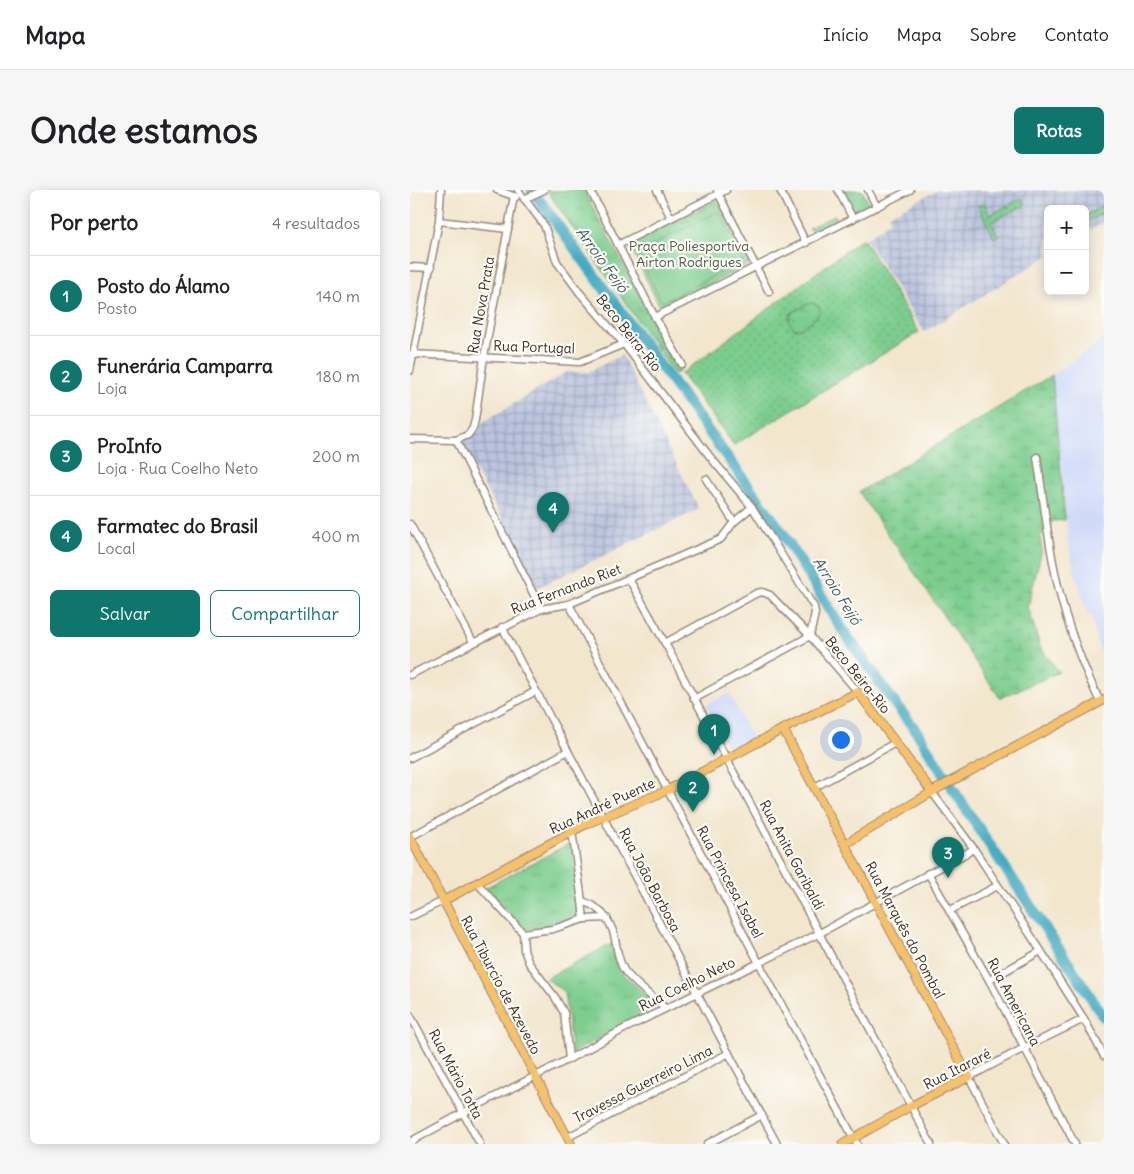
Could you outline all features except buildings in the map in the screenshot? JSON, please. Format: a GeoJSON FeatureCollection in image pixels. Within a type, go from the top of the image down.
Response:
{"type":"FeatureCollection","features":[{"type":"Feature","properties":{"kind":"main road","name":"Rua André Puente"},"geometry":{"type":"LineString","coordinates":[[443,901],[572,832],[602,817],[668,790],[858,692]]}},
{"type":"Feature","properties":{"kind":"main road","name":"Beco Beira-Rio"},"geometry":{"type":"LineString","coordinates":[[858,692],[932,792]]}},
{"type":"Feature","properties":{"kind":"main road"},"geometry":{"type":"LineString","coordinates":[[845,844],[942,786],[1102,701]]}},
{"type":"Feature","properties":{"kind":"main road","name":"Rua Marquês do Pombal"},"geometry":{"type":"LineString","coordinates":[[783,729],[969,1077]]}},
{"type":"Feature","properties":{"kind":"main road","name":"Rua Tiburcio de Azevedo"},"geometry":{"type":"LineString","coordinates":[[410,837],[569,1141]]}},
{"type":"Feature","properties":{"kind":"main road","name":"Rua Itararé"},"geometry":{"type":"LineString","coordinates":[[843,1144],[855,1141],[911,1106],[969,1077]]}},
{"type":"Feature","properties":{"kind":"street"},"geometry":{"type":"LineString","coordinates":[[410,371],[431,268],[439,221],[441,190]]}},
{"type":"Feature","properties":{"kind":"street"},"geometry":{"type":"LineString","coordinates":[[497,190],[526,198],[544,190]]}},
{"type":"Feature","properties":{"kind":"street","name":"Beco Beira-Rio"},"geometry":{"type":"LineString","coordinates":[[518,190],[526,198],[544,225],[557,262],[580,293],[624,344],[710,458],[752,507],[814,607],[815,613],[810,636],[858,692]]}},
{"type":"Feature","properties":{"kind":"street"},"geometry":{"type":"LineString","coordinates":[[590,190],[655,318],[682,364]]}},
{"type":"Feature","properties":{"kind":"street"},"geometry":{"type":"LineString","coordinates":[[657,190],[671,218]]}},
{"type":"Feature","properties":{"kind":"street"},"geometry":{"type":"LineString","coordinates":[[618,245],[718,192],[726,190]]}},
{"type":"Feature","properties":{"kind":"street"},"geometry":{"type":"LineString","coordinates":[[780,190],[806,243]]}},
{"type":"Feature","properties":{"kind":"street"},"geometry":{"type":"LineString","coordinates":[[838,190],[853,219]]}},
{"type":"Feature","properties":{"kind":"street"},"geometry":{"type":"LineString","coordinates":[[868,190],[877,207]]}},
{"type":"Feature","properties":{"kind":"street"},"geometry":{"type":"LineString","coordinates":[[655,318],[910,190]]}},
{"type":"Feature","properties":{"kind":"street"},"geometry":{"type":"LineString","coordinates":[[718,192],[769,292]]}},
{"type":"Feature","properties":{"kind":"street","name":"Rua Nova Prata"},"geometry":{"type":"LineString","coordinates":[[456,440],[468,435],[473,428],[475,420],[484,357],[514,196]]}},
{"type":"Feature","properties":{"kind":"street"},"geometry":{"type":"LineString","coordinates":[[439,221],[508,229]]}},
{"type":"Feature","properties":{"kind":"street"},"geometry":{"type":"LineString","coordinates":[[410,267],[431,268]]}},
{"type":"Feature","properties":{"kind":"street","name":"Rua Portugal"},"geometry":{"type":"LineString","coordinates":[[412,354],[580,362],[624,344]]}},
{"type":"Feature","properties":{"kind":"street"},"geometry":{"type":"LineString","coordinates":[[410,440],[456,440],[541,609]]}},
{"type":"Feature","properties":{"kind":"street"},"geometry":{"type":"LineString","coordinates":[[1037,457],[1050,548],[1059,590],[1073,637],[1102,701]]}},
{"type":"Feature","properties":{"kind":"street"},"geometry":{"type":"LineString","coordinates":[[706,480],[734,522]]}},
{"type":"Feature","properties":{"kind":"street","name":"Rua Fernando Riet"},"geometry":{"type":"LineString","coordinates":[[410,675],[541,609],[569,604],[721,539],[734,522],[752,507]]}},
{"type":"Feature","properties":{"kind":"street"},"geometry":{"type":"LineString","coordinates":[[410,524],[473,642]]}},
{"type":"Feature","properties":{"kind":"street","name":"Rua Anita Garibaldi"},"geometry":{"type":"LineString","coordinates":[[629,579],[665,643],[931,1144]]}},
{"type":"Feature","properties":{"kind":"street"},"geometry":{"type":"LineString","coordinates":[[665,643],[762,592],[770,596],[810,636],[694,699]]}},
{"type":"Feature","properties":{"kind":"street","name":"Rua Princesa Isabel"},"geometry":{"type":"LineString","coordinates":[[569,604],[855,1141]]}},
{"type":"Feature","properties":{"kind":"street","name":"Rua João Barbosa"},"geometry":{"type":"LineString","coordinates":[[502,628],[777,1144]]}},
{"type":"Feature","properties":{"kind":"street"},"geometry":{"type":"LineString","coordinates":[[410,758],[536,692]]}},
{"type":"Feature","properties":{"kind":"street"},"geometry":{"type":"LineString","coordinates":[[815,787],[895,743]]}},
{"type":"Feature","properties":{"kind":"street"},"geometry":{"type":"LineString","coordinates":[[410,837],[568,750]]}},
{"type":"Feature","properties":{"kind":"street","name":"Beco Beira-Rio"},"geometry":{"type":"LineString","coordinates":[[932,792],[974,849],[1041,951],[1084,1019],[1104,1056]]}},
{"type":"Feature","properties":{"kind":"street"},"geometry":{"type":"LineString","coordinates":[[572,832],[584,920]]}},
{"type":"Feature","properties":{"kind":"street","name":"Rua Coelho Neto"},"geometry":{"type":"LineString","coordinates":[[410,1142],[665,1008],[820,933],[974,849]]}},
{"type":"Feature","properties":{"kind":"street","name":"Rua Americana"},"geometry":{"type":"LineString","coordinates":[[928,873],[989,980],[1075,1144]]}},
{"type":"Feature","properties":{"kind":"street"},"geometry":{"type":"LineString","coordinates":[[477,883],[523,933],[524,950],[529,963],[555,997],[564,1013],[569,1059]]}},
{"type":"Feature","properties":{"kind":"street"},"geometry":{"type":"LineString","coordinates":[[949,911],[997,886]]}},
{"type":"Feature","properties":{"kind":"street","name":"Rua André Puente"},"geometry":{"type":"LineString","coordinates":[[410,917],[443,901]]}},
{"type":"Feature","properties":{"kind":"street"},"geometry":{"type":"LineString","coordinates":[[582,901],[598,908],[607,918],[614,930],[623,969],[665,1008]]}},
{"type":"Feature","properties":{"kind":"street"},"geometry":{"type":"LineString","coordinates":[[523,933],[553,929],[584,920],[607,918]]}},
{"type":"Feature","properties":{"kind":"street"},"geometry":{"type":"LineString","coordinates":[[989,980],[1041,951]]}},
{"type":"Feature","properties":{"kind":"street","name":"Rua Mário Totta"},"geometry":{"type":"LineString","coordinates":[[410,1015],[480,1144]]}},
{"type":"Feature","properties":{"kind":"street","name":"Rua Itararé"},"geometry":{"type":"LineString","coordinates":[[969,1077],[1084,1019]]}},
{"type":"Feature","properties":{"kind":"street","name":"Travessa Guerreiro Lima"},"geometry":{"type":"LineString","coordinates":[[569,1141],[730,1053]]}},
{"type":"Feature","properties":{"kind":"street","name":"Rua Marquês do Pombal"},"geometry":{"type":"LineString","coordinates":[[969,1077],[1004,1144]]}},
{"type":"Feature","properties":{"kind":"street"},"geometry":{"type":"LineString","coordinates":[[707,1144],[762,1114]]}},
{"type":"Feature","properties":{"kind":"shaded area"},"geometry":{"type":"Polygon","coordinates":[[[938,190],[1104,190],[1104,222],[1089,231],[1089,205],[1044,205],[1044,258],[924,332],[866,239],[890,221],[889,215],[938,190]]]}},
{"type":"Feature","properties":{"kind":"shaded area"},"geometry":{"type":"Polygon","coordinates":[[[1104,339],[1104,659],[1096,639],[1092,615],[1088,616],[1068,541],[1052,375],[1104,339]]]}},
{"type":"Feature","properties":{"kind":"shaded area"},"geometry":{"type":"Polygon","coordinates":[[[622,355],[699,509],[537,588],[508,529],[458,439],[473,428],[567,372],[588,372],[622,355]]]}},
{"type":"Feature","properties":{"kind":"shaded area"},"geometry":{"type":"Polygon","coordinates":[[[729,693],[753,739],[730,752],[706,705],[729,693]]]}},
{"type":"Feature","properties":{"kind":"green space"},"geometry":{"type":"Polygon","coordinates":[[[582,190],[680,371],[675,374],[547,191],[582,190]]]}},
{"type":"Feature","properties":{"kind":"green space"},"geometry":{"type":"Polygon","coordinates":[[[843,190],[862,190],[871,208],[855,215],[843,190]]]}},
{"type":"Feature","properties":{"kind":"green space"},"geometry":{"type":"Polygon","coordinates":[[[1022,198],[1025,205],[991,222],[998,236],[994,238],[978,206],[984,203],[990,215],[1022,198]]]}},
{"type":"Feature","properties":{"kind":"green space","name":"Praça Poliesportiva Airton Rodrigues"},"geometry":{"type":"Polygon","coordinates":[[[717,200],[750,264],[661,309],[629,244],[717,200]]]}},
{"type":"Feature","properties":{"kind":"green space"},"geometry":{"type":"Polygon","coordinates":[[[1104,205],[1104,212],[1089,221],[1089,214],[1104,205]]]}},
{"type":"Feature","properties":{"kind":"green space","name":"Praça Poliesportiva Airton Rodrigues"},"geometry":{"type":"Polygon","coordinates":[[[719,211],[744,260],[662,302],[637,253],[719,211]]]}},
{"type":"Feature","properties":{"kind":"green space"},"geometry":{"type":"Polygon","coordinates":[[[835,215],[837,219],[812,232],[809,228],[835,215]]]}},
{"type":"Feature","properties":{"kind":"green space"},"geometry":{"type":"Polygon","coordinates":[[[863,238],[919,332],[734,445],[681,374],[863,238]]]}},
{"type":"Feature","properties":{"kind":"green space"},"geometry":{"type":"Polygon","coordinates":[[[814,303],[820,308],[818,316],[802,328],[794,329],[789,321],[790,314],[807,304],[814,303]]]}},
{"type":"Feature","properties":{"kind":"green space"},"geometry":{"type":"Polygon","coordinates":[[[1052,375],[1065,520],[1053,521],[1040,537],[1042,550],[1028,606],[1040,647],[1059,672],[1000,698],[859,492],[1052,375]]]}},
{"type":"Feature","properties":{"kind":"green space"},"geometry":{"type":"Polygon","coordinates":[[[572,842],[579,919],[526,930],[485,888],[572,842]]]}},
{"type":"Feature","properties":{"kind":"green space"},"geometry":{"type":"Polygon","coordinates":[[[613,943],[617,969],[659,1006],[572,1053],[564,992],[546,978],[613,943]]]}},
{"type":"Feature","properties":{"kind":"waterway","name":"Arroio Feijó"},"geometry":{"type":"LineString","coordinates":[[532,190],[782,532],[840,626],[917,732],[1104,1017]]}},
{"type":"Feature","properties":{"kind":"place","name":"Farmatec do Brasil"},"geometry":{"type":"Point","coordinates":[553,533]}},
{"type":"Feature","properties":{"kind":"place","name":"Posto do Álamo"},"geometry":{"type":"Point","coordinates":[714,755]}},
{"type":"Feature","properties":{"kind":"place","name":"Funerária Camparra"},"geometry":{"type":"Point","coordinates":[693,812]}},
{"type":"Feature","properties":{"kind":"place","name":"ProInfo"},"geometry":{"type":"Point","coordinates":[948,878]}}]}
